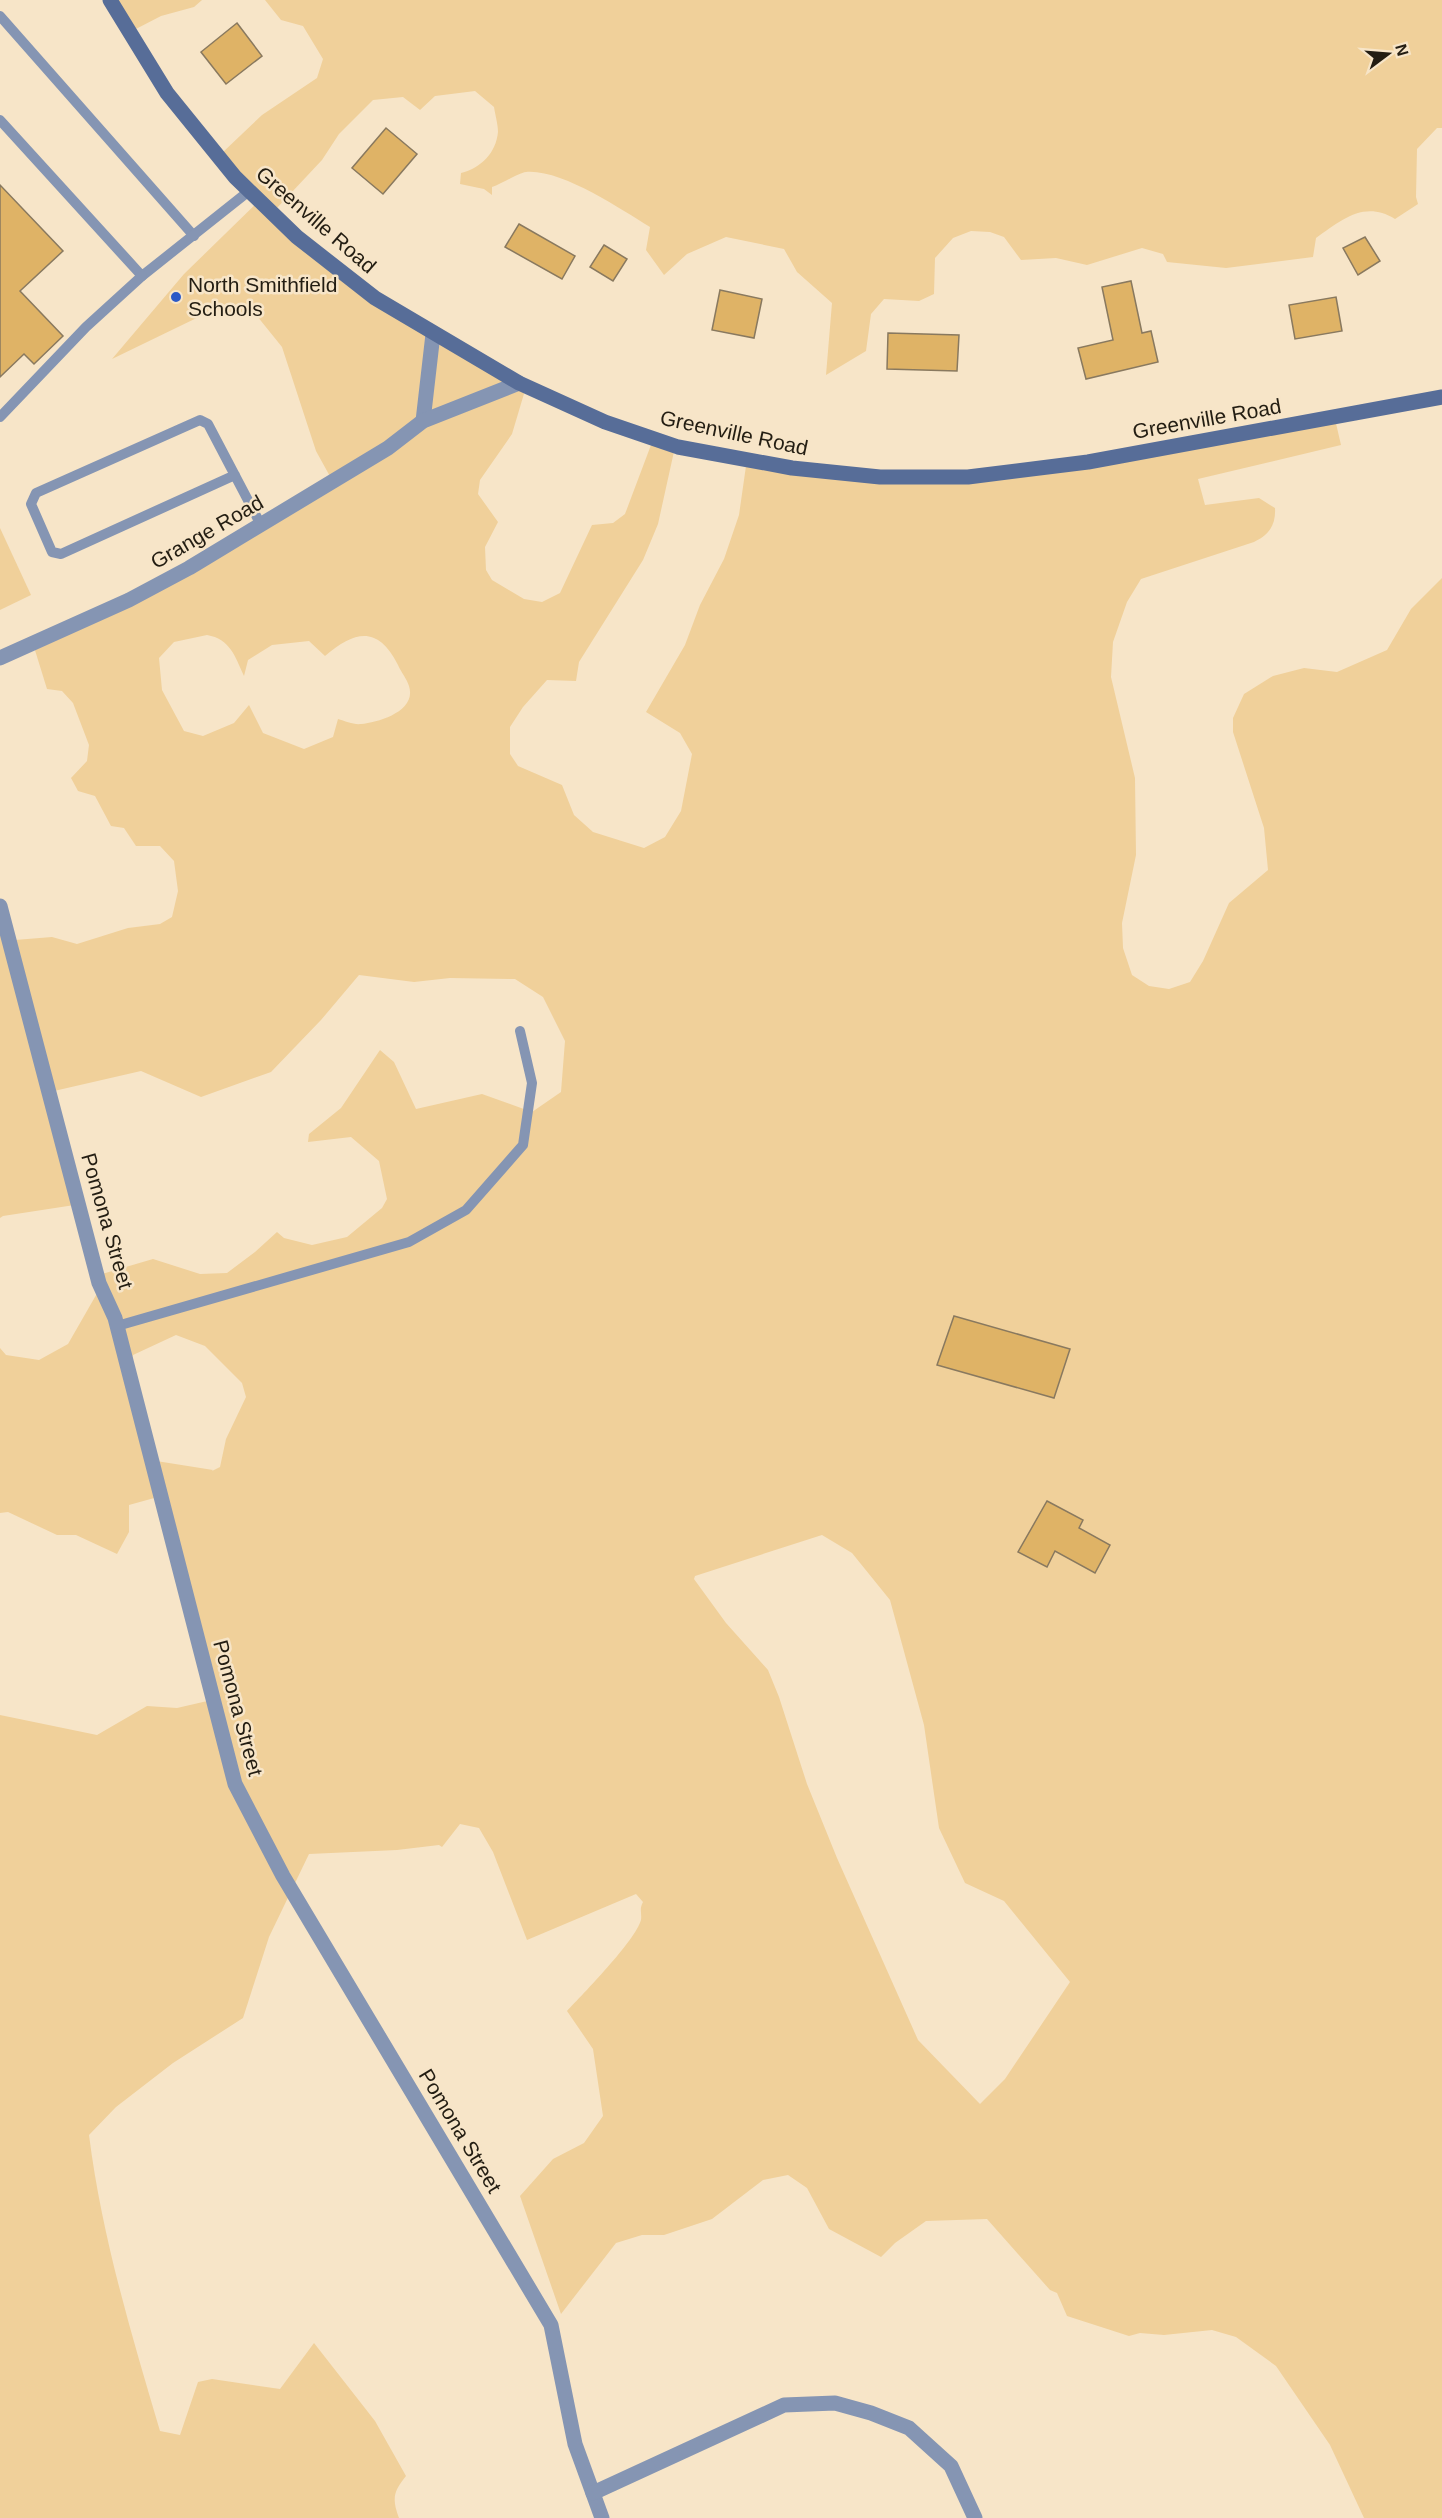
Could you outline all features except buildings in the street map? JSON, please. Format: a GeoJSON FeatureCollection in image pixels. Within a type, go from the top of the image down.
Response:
{"type":"FeatureCollection","features":[{"type":"Feature","properties":{"kind":"main road","name":"Greenville Road"},"geometry":{"type":"LineString","coordinates":[[110,0],[167,93],[235,177],[297,237],[375,298],[519,383],[605,422],[678,447],[771,466],[880,477],[968,477],[1088,462],[1442,397]]}},
{"type":"Feature","properties":{"kind":"street"},"geometry":{"type":"LineString","coordinates":[[423,421],[433,334]]}},
{"type":"Feature","properties":{"kind":"street","name":"Grange Road"},"geometry":{"type":"LineString","coordinates":[[0,658],[129,600],[189,568],[388,448],[423,421],[519,383]]}},
{"type":"Feature","properties":{"kind":"street","name":"Pomona Street"},"geometry":{"type":"LineString","coordinates":[[0,906],[99,1283],[117,1326],[235,1784],[283,1876],[551,2325],[575,2444],[602,2518]]}},
{"type":"Feature","properties":{"kind":"street"},"geometry":{"type":"LineString","coordinates":[[593,2493],[739,2424],[784,2406],[835,2403],[871,2413],[909,2428],[951,2466],[975,2518]]}},
{"type":"Feature","properties":{"kind":"lane"},"geometry":{"type":"LineString","coordinates":[[0,16],[194,236]]}},
{"type":"Feature","properties":{"kind":"lane"},"geometry":{"type":"LineString","coordinates":[[0,120],[142,276]]}},
{"type":"Feature","properties":{"kind":"lane"},"geometry":{"type":"LineString","coordinates":[[0,417],[86,327],[142,276],[249,191]]}},
{"type":"Feature","properties":{"kind":"lane"},"geometry":{"type":"LineString","coordinates":[[235,475],[61,554],[52,552],[30,504],[36,493],[200,420],[208,424],[235,475],[261,525]]}},
{"type":"Feature","properties":{"kind":"lane"},"geometry":{"type":"LineString","coordinates":[[117,1326],[409,1242],[466,1210],[523,1145],[532,1083],[520,1031]]}},
{"type":"Feature","properties":{"kind":"shaded area"},"geometry":{"type":"Polygon","coordinates":[[[114,0],[202,0],[194,7],[161,16],[132,31],[114,0]]]}},
{"type":"Feature","properties":{"kind":"shaded area"},"geometry":{"type":"Polygon","coordinates":[[[265,0],[1442,0],[1442,128],[1437,128],[1417,149],[1416,197],[1418,204],[1395,219],[1373,211],[1363,212],[1344,219],[1316,238],[1313,257],[1226,268],[1167,262],[1163,254],[1142,248],[1087,265],[1056,258],[1021,260],[1004,237],[990,232],[971,231],[953,238],[935,258],[934,294],[919,301],[884,299],[871,314],[866,351],[826,375],[832,303],[797,272],[784,249],[726,237],[687,254],[664,275],[646,250],[650,227],[573,183],[540,173],[526,172],[492,187],[492,195],[484,189],[460,184],[461,173],[481,163],[491,153],[497,140],[494,107],[475,91],[435,96],[420,110],[403,97],[373,100],[339,134],[322,160],[276,209],[334,263],[526,387],[512,434],[480,480],[478,494],[498,522],[485,547],[486,570],[492,580],[524,599],[542,602],[560,593],[592,525],[613,523],[625,514],[654,437],[675,447],[658,524],[643,560],[579,662],[576,681],[547,680],[523,707],[510,727],[510,754],[518,766],[562,785],[574,815],[593,832],[644,848],[665,837],[681,811],[692,754],[680,733],[646,712],[685,645],[700,605],[724,559],[739,515],[746,466],[977,476],[1335,419],[1341,445],[1198,479],[1205,505],[1259,498],[1275,508],[1274,520],[1270,529],[1254,542],[1141,579],[1127,602],[1113,642],[1111,677],[1135,778],[1136,855],[1122,923],[1123,948],[1132,975],[1149,986],[1169,989],[1190,982],[1203,961],[1229,903],[1268,870],[1264,828],[1233,732],[1233,718],[1244,694],[1273,676],[1304,668],[1337,672],[1387,650],[1411,609],[1442,578],[1442,2518],[1364,2518],[1330,2445],[1276,2366],[1236,2337],[1212,2330],[1164,2335],[1140,2333],[1129,2336],[1067,2316],[1057,2293],[1050,2290],[987,2219],[926,2221],[895,2243],[881,2257],[829,2229],[807,2188],[788,2175],[763,2180],[712,2219],[664,2235],[642,2235],[616,2243],[561,2314],[520,2196],[553,2159],[584,2143],[603,2116],[593,2049],[567,2011],[629,1941],[641,1920],[643,1902],[636,1894],[527,1940],[493,1852],[479,1828],[460,1824],[442,1847],[439,1845],[397,1850],[309,1854],[269,1937],[243,2018],[173,2063],[116,2107],[89,2135],[110,2248],[128,2321],[160,2431],[180,2435],[198,2382],[212,2379],[280,2389],[314,2343],[375,2421],[406,2476],[395,2496],[399,2518],[0,2518],[0,1715],[97,1735],[147,1706],[177,1708],[216,1699],[165,1495],[129,1505],[129,1532],[117,1554],[76,1535],[57,1535],[8,1512],[0,1513],[0,1348],[6,1355],[39,1360],[68,1344],[103,1283],[102,1274],[153,1259],[200,1274],[227,1273],[277,1232],[284,1238],[312,1245],[347,1237],[382,1208],[387,1199],[379,1161],[351,1137],[308,1142],[309,1134],[341,1108],[380,1050],[394,1062],[416,1109],[482,1094],[532,1112],[561,1092],[565,1041],[543,997],[515,979],[450,978],[414,982],[359,975],[321,1020],[271,1072],[201,1097],[141,1071],[54,1091],[81,1204],[0,1218],[0,901],[15,940],[52,937],[77,944],[128,928],[160,924],[172,917],[178,891],[174,861],[160,846],[136,846],[124,828],[111,826],[95,796],[78,791],[71,778],[87,761],[89,745],[73,703],[62,691],[47,689],[34,647],[332,480],[316,451],[282,347],[257,316],[222,311],[209,312],[112,359],[184,274],[261,199],[222,153],[262,115],[317,78],[323,59],[303,26],[281,20],[265,0]],[[207,635],[174,642],[159,658],[162,690],[184,731],[203,736],[234,723],[249,705],[263,733],[304,749],[333,737],[338,719],[358,724],[386,718],[402,708],[410,695],[408,683],[390,652],[383,643],[374,638],[356,637],[336,647],[325,656],[309,641],[272,645],[248,660],[244,676],[231,649],[221,640],[207,635]],[[176,1335],[133,1355],[127,1374],[150,1460],[212,1471],[220,1467],[226,1439],[246,1397],[242,1383],[205,1346],[176,1335]],[[822,1535],[695,1576],[694,1579],[726,1623],[768,1670],[807,1784],[837,1858],[918,2040],[980,2104],[1005,2079],[1070,1982],[1004,1901],[965,1883],[939,1828],[924,1725],[890,1600],[852,1553],[822,1535]]]}},
{"type":"Feature","properties":{"kind":"shaded area"},"geometry":{"type":"Polygon","coordinates":[[[0,528],[31,595],[0,610],[0,528]]]}},
{"type":"Feature","properties":{"kind":"place","name":"North Smithfield Schools"},"geometry":{"type":"Point","coordinates":[176,297]}}]}
